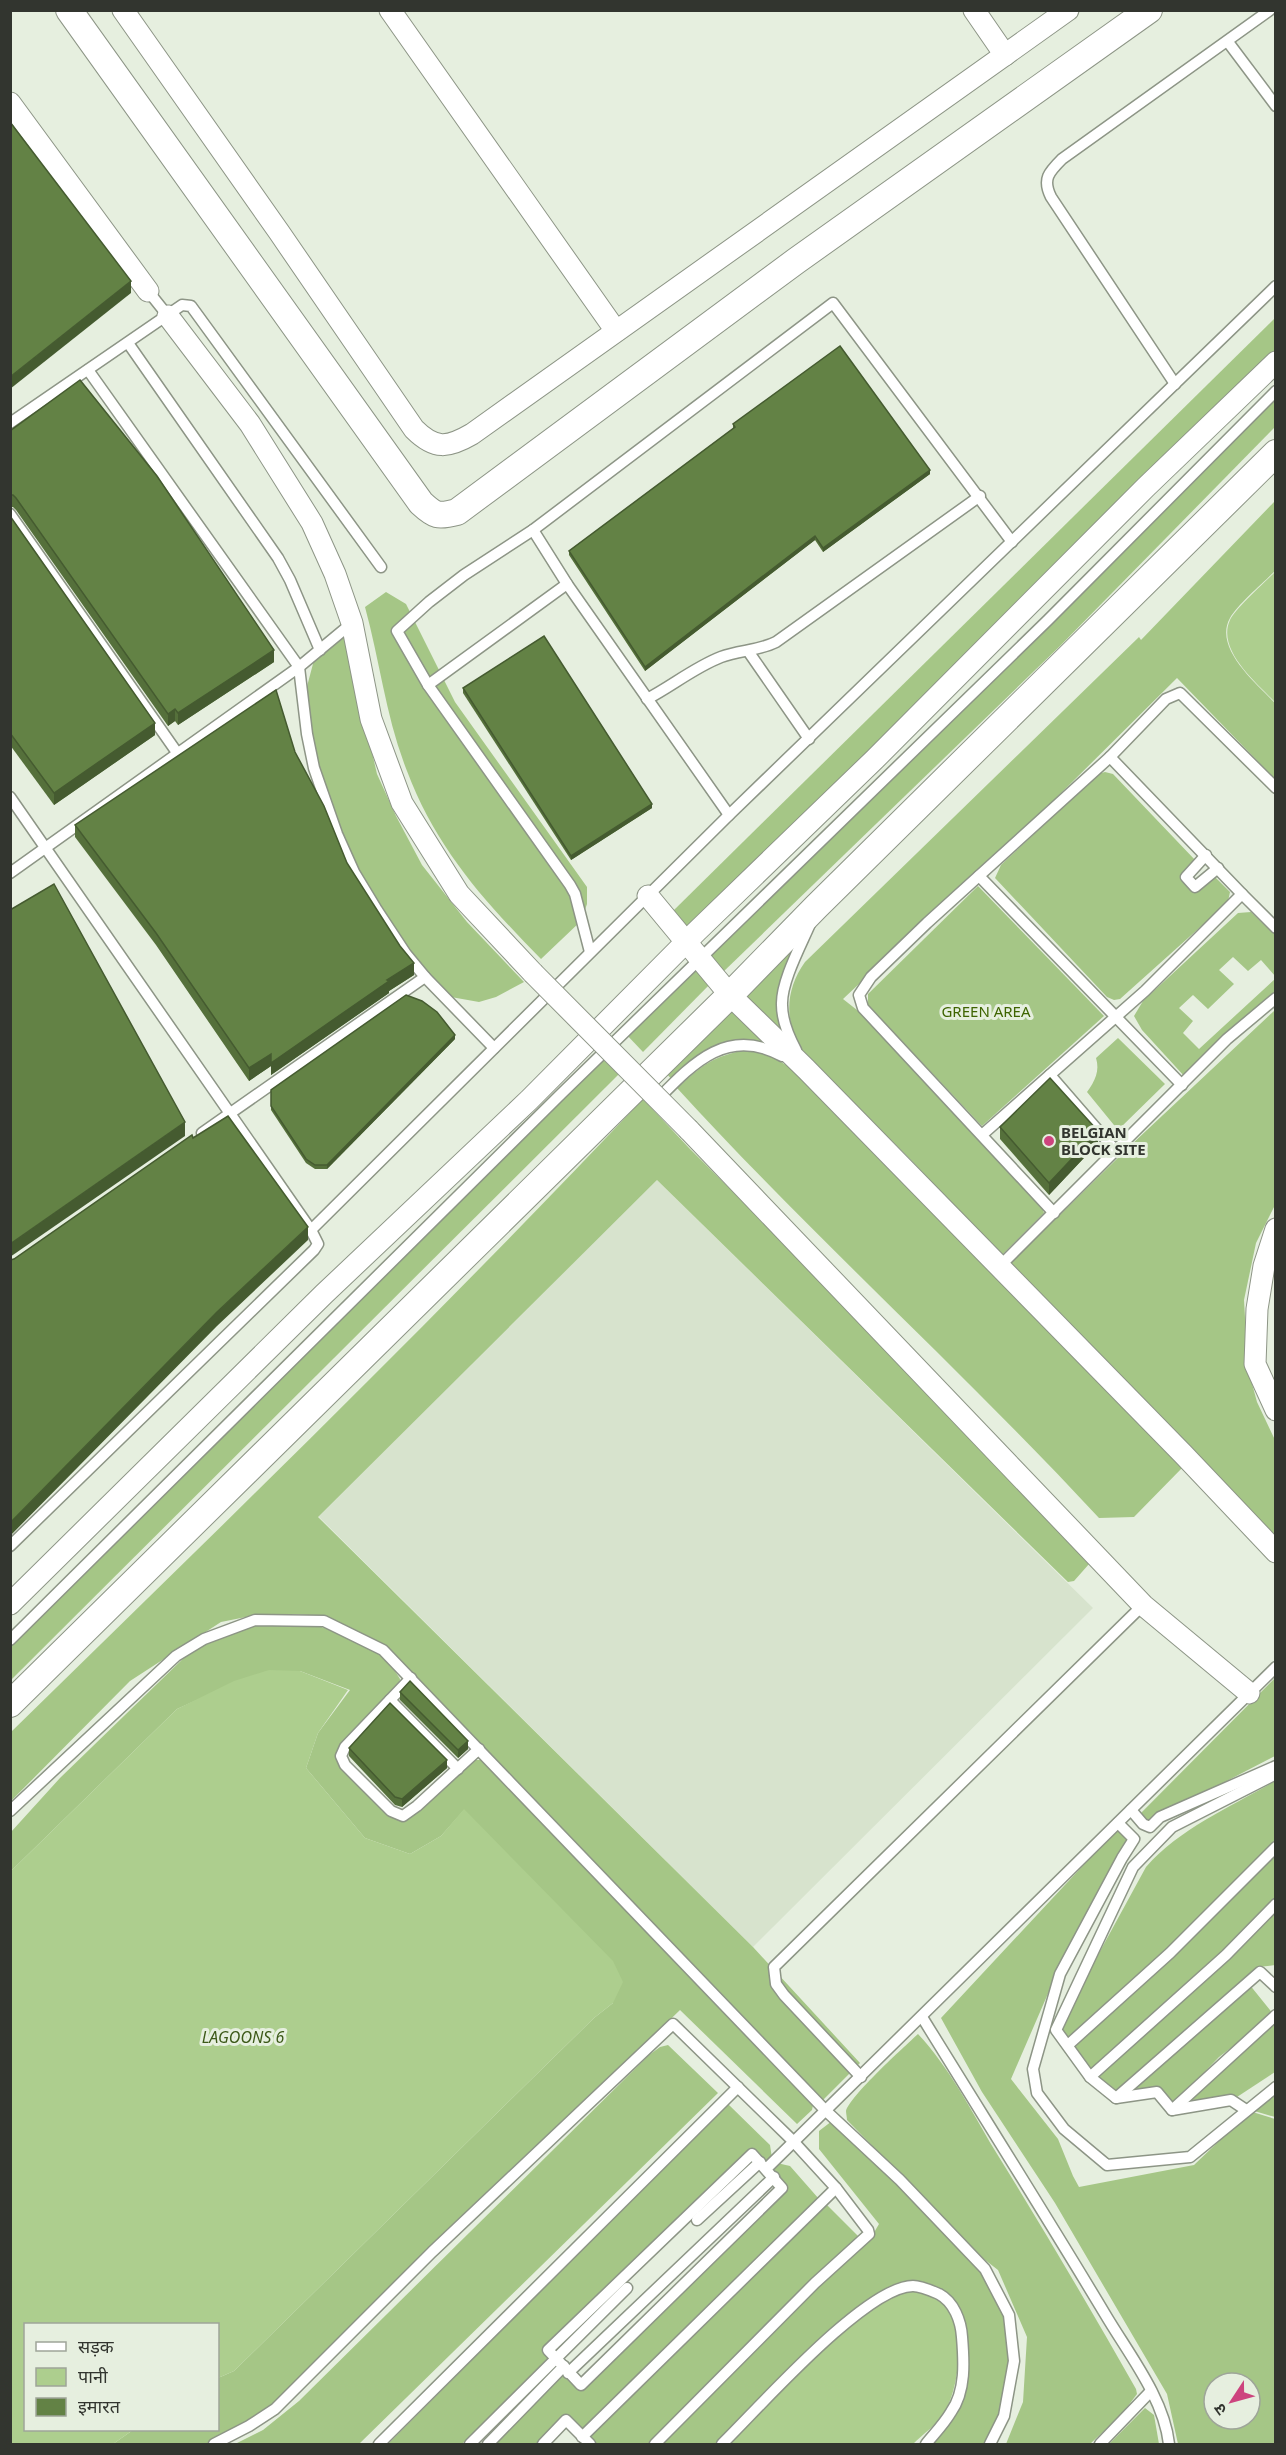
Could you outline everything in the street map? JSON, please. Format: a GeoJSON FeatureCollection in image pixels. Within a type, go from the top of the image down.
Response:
{"type":"FeatureCollection","features":[{"type":"Feature","properties":{"kind":"street"},"geometry":{"type":"LineString","coordinates":[[69,10],[421,503],[430,512],[441,516],[457,512],[796,261],[1149,10]]}},
{"type":"Feature","properties":{"kind":"street"},"geometry":{"type":"LineString","coordinates":[[123,10],[414,429],[433,444],[458,442],[1068,10]]}},
{"type":"Feature","properties":{"kind":"street"},"geometry":{"type":"LineString","coordinates":[[390,10],[616,332]]}},
{"type":"Feature","properties":{"kind":"street"},"geometry":{"type":"LineString","coordinates":[[974,10],[1005,55]]}},
{"type":"Feature","properties":{"kind":"street"},"geometry":{"type":"LineString","coordinates":[[10,104],[250,424],[307,513],[335,573],[352,623],[371,719],[402,803],[459,894],[533,973],[689,1130],[1143,1605],[1249,1693]]}},
{"type":"Feature","properties":{"kind":"street"},"geometry":{"type":"LineString","coordinates":[[10,1604],[324,1294],[529,1100],[686,942],[875,759],[1146,487],[1275,362]]}},
{"type":"Feature","properties":{"kind":"street"},"geometry":{"type":"LineString","coordinates":[[10,1704],[730,995],[1275,453]]}},
{"type":"Feature","properties":{"kind":"street"},"geometry":{"type":"LineString","coordinates":[[648,896],[730,995],[806,1069],[1183,1454],[1275,1552]]}},
{"type":"Feature","properties":{"kind":"street"},"geometry":{"type":"LineString","coordinates":[[1275,1229],[1264,1266],[1257,1309],[1255,1364],[1275,1410]]}},
{"type":"Feature","properties":{"kind":"lane"},"geometry":{"type":"LineString","coordinates":[[1175,384],[1046,187],[1048,177],[1062,159],[1270,10]]}},
{"type":"Feature","properties":{"kind":"lane"},"geometry":{"type":"LineString","coordinates":[[1228,42],[1275,106]]}},
{"type":"Feature","properties":{"kind":"lane"},"geometry":{"type":"LineString","coordinates":[[311,1230],[729,815],[809,740],[1275,286]]}},
{"type":"Feature","properties":{"kind":"lane"},"geometry":{"type":"LineString","coordinates":[[590,952],[575,894],[565,877],[428,685],[397,631],[464,575],[533,530],[833,303],[980,496],[1012,542]]}},
{"type":"Feature","properties":{"kind":"lane"},"geometry":{"type":"LineString","coordinates":[[10,423],[128,343],[158,304],[191,306],[381,567]]}},
{"type":"Feature","properties":{"kind":"lane"},"geometry":{"type":"LineString","coordinates":[[128,343],[278,558],[320,650]]}},
{"type":"Feature","properties":{"kind":"lane"},"geometry":{"type":"LineString","coordinates":[[88,370],[299,667],[307,734],[314,768],[337,834],[354,872],[405,954],[494,1048]]}},
{"type":"Feature","properties":{"kind":"lane"},"geometry":{"type":"LineString","coordinates":[[10,1640],[700,958],[1048,620],[1275,391]]}},
{"type":"Feature","properties":{"kind":"lane"},"geometry":{"type":"LineString","coordinates":[[647,699],[723,656],[766,647],[785,636],[980,496]]}},
{"type":"Feature","properties":{"kind":"lane"},"geometry":{"type":"LineString","coordinates":[[10,514],[178,753]]}},
{"type":"Feature","properties":{"kind":"lane"},"geometry":{"type":"LineString","coordinates":[[533,530],[567,585],[729,815]]}},
{"type":"Feature","properties":{"kind":"lane"},"geometry":{"type":"LineString","coordinates":[[428,685],[567,585]]}},
{"type":"Feature","properties":{"kind":"lane"},"geometry":{"type":"LineString","coordinates":[[10,873],[299,667],[352,623]]}},
{"type":"Feature","properties":{"kind":"lane"},"geometry":{"type":"LineString","coordinates":[[748,651],[809,740]]}},
{"type":"Feature","properties":{"kind":"lane"},"geometry":{"type":"LineString","coordinates":[[1054,1213],[983,1134],[863,1008],[859,995],[871,977],[1110,757],[1166,699],[1180,693],[1275,788]]}},
{"type":"Feature","properties":{"kind":"lane"},"geometry":{"type":"LineString","coordinates":[[1110,757],[1275,928]]}},
{"type":"Feature","properties":{"kind":"lane"},"geometry":{"type":"LineString","coordinates":[[10,796],[318,1240],[314,1250],[10,1546]]}},
{"type":"Feature","properties":{"kind":"lane"},"geometry":{"type":"LineString","coordinates":[[1206,855],[1186,877],[1195,887],[1218,868]]}},
{"type":"Feature","properties":{"kind":"lane"},"geometry":{"type":"LineString","coordinates":[[979,876],[1182,1085]]}},
{"type":"Feature","properties":{"kind":"lane"},"geometry":{"type":"LineString","coordinates":[[983,1134],[1145,991],[1242,894]]}},
{"type":"Feature","properties":{"kind":"lane"},"geometry":{"type":"LineString","coordinates":[[806,1069],[787,1034],[782,1004],[786,983],[816,907]]}},
{"type":"Feature","properties":{"kind":"lane"},"geometry":{"type":"LineString","coordinates":[[192,1140],[425,977]]}},
{"type":"Feature","properties":{"kind":"lane"},"geometry":{"type":"LineString","coordinates":[[999,1268],[1227,1039],[1275,998]]}},
{"type":"Feature","properties":{"kind":"lane"},"geometry":{"type":"LineString","coordinates":[[658,1100],[690,1066],[716,1050],[744,1045],[770,1049],[806,1069]]}},
{"type":"Feature","properties":{"kind":"lane"},"geometry":{"type":"LineString","coordinates":[[1050,1075],[1115,1150]]}},
{"type":"Feature","properties":{"kind":"lane"},"geometry":{"type":"LineString","coordinates":[[861,2078],[784,1995],[776,1984],[774,1967],[1143,1605]]}},
{"type":"Feature","properties":{"kind":"lane"},"geometry":{"type":"LineString","coordinates":[[10,1811],[176,1656],[204,1639],[255,1620],[324,1622],[383,1650],[825,2110],[900,2180],[985,2269],[1009,2314],[1014,2361],[1004,2416],[990,2445]]}},
{"type":"Feature","properties":{"kind":"lane"},"geometry":{"type":"LineString","coordinates":[[488,2445],[1275,1667]]}},
{"type":"Feature","properties":{"kind":"lane"},"geometry":{"type":"LineString","coordinates":[[411,1678],[345,1747],[341,1756],[345,1765],[391,1811],[403,1816],[479,1749]]}},
{"type":"Feature","properties":{"kind":"lane"},"geometry":{"type":"LineString","coordinates":[[390,1700],[458,1769]]}},
{"type":"Feature","properties":{"kind":"lane"},"geometry":{"type":"LineString","coordinates":[[1131,1810],[1143,1824],[1150,1827],[1160,1817],[1275,1766]]}},
{"type":"Feature","properties":{"kind":"lane"},"geometry":{"type":"LineString","coordinates":[[1172,2110],[1157,2092],[1116,2098],[1090,2077],[1056,2030],[1133,1867],[1172,1827],[1275,1774]]}},
{"type":"Feature","properties":{"kind":"lane"},"geometry":{"type":"LineString","coordinates":[[1118,1823],[1134,1839],[1060,1974],[1033,2069],[1037,2093],[1064,2129],[1107,2165],[1190,2157],[1275,2087]]}},
{"type":"Feature","properties":{"kind":"lane"},"geometry":{"type":"LineString","coordinates":[[1068,2045],[1170,1953],[1275,1846]]}},
{"type":"Feature","properties":{"kind":"lane"},"geometry":{"type":"LineString","coordinates":[[1090,2077],[1226,1956],[1275,1904]]}},
{"type":"Feature","properties":{"kind":"lane"},"geometry":{"type":"LineString","coordinates":[[1116,2098],[1260,1972],[1275,1987]]}},
{"type":"Feature","properties":{"kind":"lane"},"geometry":{"type":"LineString","coordinates":[[1172,2110],[1275,2015]]}},
{"type":"Feature","properties":{"kind":"lane"},"geometry":{"type":"LineString","coordinates":[[922,2017],[1079,2271],[1150,2391],[1167,2432],[1169,2445]]}},
{"type":"Feature","properties":{"kind":"lane"},"geometry":{"type":"LineString","coordinates":[[214,2445],[275,2409],[424,2260],[673,2024],[793,2141],[836,2188],[868,2230],[867,2237],[815,2283],[656,2445]]}},
{"type":"Feature","properties":{"kind":"lane"},"geometry":{"type":"LineString","coordinates":[[379,2445],[738,2086]]}},
{"type":"Feature","properties":{"kind":"lane"},"geometry":{"type":"LineString","coordinates":[[1172,2110],[1231,2100],[1246,2110]]}},
{"type":"Feature","properties":{"kind":"lane"},"geometry":{"type":"LineString","coordinates":[[750,2155],[766,2169],[782,2187],[781,2189],[581,2385],[548,2350],[750,2155]]}},
{"type":"Feature","properties":{"kind":"lane"},"geometry":{"type":"LineString","coordinates":[[697,2220],[766,2169]]}},
{"type":"Feature","properties":{"kind":"lane"},"geometry":{"type":"LineString","coordinates":[[543,2445],[566,2420],[586,2441],[836,2188]]}},
{"type":"Feature","properties":{"kind":"lane"},"geometry":{"type":"LineString","coordinates":[[722,2445],[844,2322],[894,2291],[914,2286],[933,2291],[944,2297],[954,2308],[962,2330],[963,2381],[953,2411],[926,2445]]}},
{"type":"Feature","properties":{"kind":"lane"},"geometry":{"type":"LineString","coordinates":[[470,2445],[627,2288]]}},
{"type":"Feature","properties":{"kind":"lane"},"geometry":{"type":"LineString","coordinates":[[1100,2445],[1150,2391]]}},
{"type":"Feature","properties":{"kind":"shaded area"},"geometry":{"type":"Polygon","coordinates":[[[657,1180],[1093,1608],[753,1947],[318,1516],[657,1180]]]}},
{"type":"Feature","properties":{"kind":"green space"},"geometry":{"type":"Polygon","coordinates":[[[1275,318],[1275,358],[688,937],[673,911],[1275,318]]]}},
{"type":"Feature","properties":{"kind":"green space"},"geometry":{"type":"Polygon","coordinates":[[[1275,394],[1275,427],[1060,646],[721,974],[706,956],[1275,394]]]}},
{"type":"Feature","properties":{"kind":"green space"},"geometry":{"type":"Polygon","coordinates":[[[1275,494],[1275,571],[1239,606],[1230,618],[1226,629],[1227,641],[1239,665],[1275,703],[1275,779],[1177,678],[1050,804],[843,999],[857,1010],[1040,1202],[1044,1213],[1002,1255],[893,1142],[804,1055],[794,1033],[789,1012],[794,981],[805,962],[1139,637],[1141,640],[1274,502],[1275,494]]]}},
{"type":"Feature","properties":{"kind":"green space"},"geometry":{"type":"Polygon","coordinates":[[[386,592],[406,604],[455,702],[587,887],[587,904],[581,921],[541,959],[481,894],[447,849],[432,825],[407,771],[388,710],[365,607],[386,592]]]}},
{"type":"Feature","properties":{"kind":"green space"},"geometry":{"type":"Polygon","coordinates":[[[344,632],[377,774],[396,816],[422,865],[467,922],[524,982],[496,997],[479,1002],[451,997],[417,965],[356,871],[316,768],[305,694],[314,660],[344,632]]]}},
{"type":"Feature","properties":{"kind":"green space"},"geometry":{"type":"Polygon","coordinates":[[[1105,772],[1113,774],[1196,861],[1181,876],[1193,890],[1213,875],[1230,892],[1227,906],[1216,913],[1120,999],[1114,1000],[1107,997],[995,878],[1001,865],[1098,774],[1105,772]]]}},
{"type":"Feature","properties":{"kind":"green space","name":"GREEN AREA"},"geometry":{"type":"Polygon","coordinates":[[[978,886],[1104,1016],[982,1126],[868,1005],[868,994],[978,886]]]}},
{"type":"Feature","properties":{"kind":"green space"},"geometry":{"type":"Polygon","coordinates":[[[1251,912],[1275,935],[1275,976],[1261,960],[1248,971],[1233,957],[1219,970],[1234,984],[1208,1009],[1193,995],[1179,1008],[1193,1021],[1183,1033],[1199,1049],[1275,979],[1275,996],[1185,1077],[1142,1030],[1134,1016],[1143,1001],[1238,913],[1251,912]]]}},
{"type":"Feature","properties":{"kind":"green space"},"geometry":{"type":"Polygon","coordinates":[[[801,926],[784,973],[778,1002],[782,1033],[790,1051],[741,990],[801,926]]]}},
{"type":"Feature","properties":{"kind":"green space"},"geometry":{"type":"Polygon","coordinates":[[[700,960],[715,979],[643,1052],[625,1033],[700,960]]]}},
{"type":"Feature","properties":{"kind":"green space"},"geometry":{"type":"Polygon","coordinates":[[[733,1003],[772,1047],[716,1048],[673,1081],[667,1074],[733,1003]]]}},
{"type":"Feature","properties":{"kind":"green space"},"geometry":{"type":"Polygon","coordinates":[[[1275,1010],[1275,1205],[1256,1243],[1244,1300],[1248,1369],[1257,1402],[1275,1440],[1275,1537],[1011,1263],[1131,1145],[1275,1010]]]}},
{"type":"Feature","properties":{"kind":"green space"},"geometry":{"type":"Polygon","coordinates":[[[1118,1038],[1165,1084],[1118,1130],[1087,1092],[1096,1076],[1096,1058],[1118,1038]]]}},
{"type":"Feature","properties":{"kind":"green space"},"geometry":{"type":"Polygon","coordinates":[[[741,1051],[768,1055],[792,1069],[1183,1467],[1134,1517],[1099,1518],[995,1410],[728,1143],[677,1088],[706,1064],[741,1051]]]}},
{"type":"Feature","properties":{"kind":"green space"},"geometry":{"type":"Polygon","coordinates":[[[601,1057],[619,1074],[11,1680],[11,1643],[601,1057]]]}},
{"type":"Feature","properties":{"kind":"green space"},"geometry":{"type":"Polygon","coordinates":[[[643,1099],[690,1149],[1097,1555],[1074,1581],[1068,1582],[657,1180],[318,1517],[753,1947],[860,2063],[823,2100],[384,1645],[324,1616],[292,1614],[251,1616],[221,1622],[130,1681],[11,1801],[11,1732],[409,1340],[643,1099]]]}},
{"type":"Feature","properties":{"kind":"green space"},"geometry":{"type":"Polygon","coordinates":[[[311,1624],[362,1643],[384,1658],[400,1679],[399,1689],[339,1757],[398,1817],[471,1760],[484,1760],[813,2105],[812,2110],[797,2124],[680,2010],[272,2406],[207,2444],[113,2444],[132,2431],[219,2431],[219,2378],[234,2371],[594,2018],[613,2003],[464,1810],[441,1836],[410,1854],[365,1838],[306,1768],[318,1733],[350,1690],[300,1671],[199,1699],[177,1709],[11,1871],[11,1832],[60,1778],[192,1650],[216,1637],[251,1625],[311,1624]]]}},
{"type":"Feature","properties":{"kind":"green space"},"geometry":{"type":"Polygon","coordinates":[[[1275,1678],[1275,1756],[1159,1816],[1149,1825],[1140,1817],[1142,1812],[1275,1678]]]}},
{"type":"Feature","properties":{"kind":"green space"},"geometry":{"type":"Polygon","coordinates":[[[1275,1781],[1275,1840],[1153,1966],[1068,2044],[1057,2030],[1146,1867],[1174,1841],[1190,1830],[1275,1781]]]}},
{"type":"Feature","properties":{"kind":"green space"},"geometry":{"type":"Polygon","coordinates":[[[1118,1828],[1131,1839],[1053,1982],[1011,2079],[1058,2139],[1079,2187],[1194,2165],[1239,2122],[1246,2110],[1275,2119],[1275,2444],[1178,2444],[1167,2394],[1055,2203],[982,2092],[941,2018],[1118,1828]]]}},
{"type":"Feature","properties":{"kind":"green space"},"geometry":{"type":"Polygon","coordinates":[[[1275,1852],[1275,1898],[1222,1955],[1091,2075],[1070,2045],[1275,1852]]]}},
{"type":"Feature","properties":{"kind":"green space"},"geometry":{"type":"Polygon","coordinates":[[[1275,1910],[1275,1965],[1259,1967],[1116,2095],[1093,2077],[1275,1910]]]}},
{"type":"Feature","properties":{"kind":"green space"},"geometry":{"type":"Polygon","coordinates":[[[1249,1984],[1274,2015],[1219,2057],[1174,2104],[1157,2091],[1120,2096],[1249,1984]]]}},
{"type":"Feature","properties":{"kind":"green space"},"geometry":{"type":"Polygon","coordinates":[[[1275,2021],[1275,2072],[1237,2097],[1179,2105],[1275,2021]]]}},
{"type":"Feature","properties":{"kind":"green space"},"geometry":{"type":"Polygon","coordinates":[[[918,2034],[940,2060],[959,2089],[1136,2389],[1137,2394],[1122,2414],[1090,2444],[1006,2444],[1023,2402],[1027,2337],[998,2270],[980,2256],[847,2120],[846,2111],[857,2094],[918,2034]]]}},
{"type":"Feature","properties":{"kind":"green space"},"geometry":{"type":"Polygon","coordinates":[[[668,2045],[718,2093],[359,2444],[235,2444],[263,2430],[299,2401],[649,2055],[660,2047],[668,2045]]]}},
{"type":"Feature","properties":{"kind":"green space"},"geometry":{"type":"Polygon","coordinates":[[[1275,2091],[1275,2117],[1251,2110],[1275,2091]]]}},
{"type":"Feature","properties":{"kind":"green space"},"geometry":{"type":"Polygon","coordinates":[[[728,2104],[770,2145],[772,2158],[766,2165],[751,2149],[543,2350],[549,2357],[462,2444],[388,2444],[728,2104]]]}},
{"type":"Feature","properties":{"kind":"green space"},"geometry":{"type":"Polygon","coordinates":[[[832,2121],[964,2249],[975,2261],[992,2289],[1007,2333],[1009,2354],[1004,2398],[986,2444],[931,2444],[956,2411],[966,2361],[934,2287],[917,2281],[893,2287],[867,2302],[839,2324],[783,2375],[716,2444],[662,2444],[804,2301],[869,2241],[879,2224],[819,2149],[819,2131],[832,2121]]]}},
{"type":"Feature","properties":{"kind":"green space"},"geometry":{"type":"Polygon","coordinates":[[[777,2163],[790,2166],[819,2199],[582,2434],[568,2419],[539,2444],[492,2444],[563,2369],[581,2388],[704,2267],[718,2258],[717,2254],[786,2190],[771,2169],[777,2163]]]}},
{"type":"Feature","properties":{"kind":"green space"},"geometry":{"type":"Polygon","coordinates":[[[825,2203],[860,2238],[653,2444],[596,2444],[587,2436],[825,2203]]]}},
{"type":"Feature","properties":{"kind":"green space"},"geometry":{"type":"Polygon","coordinates":[[[1145,2408],[1154,2415],[1159,2444],[1109,2444],[1145,2408]]]}},
{"type":"Feature","properties":{"kind":"water"},"geometry":{"type":"Polygon","coordinates":[[[1275,572],[1275,702],[1241,666],[1229,643],[1227,631],[1233,615],[1275,572]]]}},
{"type":"Feature","properties":{"kind":"water","name":"LAGOONS 6"},"geometry":{"type":"Polygon","coordinates":[[[269,1670],[300,1671],[348,1690],[318,1733],[306,1768],[365,1838],[410,1854],[441,1836],[464,1809],[613,1961],[623,1982],[613,2003],[594,2018],[234,2371],[219,2378],[219,2323],[24,2323],[24,2431],[132,2431],[113,2444],[11,2444],[11,1871],[177,1709],[234,1681],[269,1670]]]}},
{"type":"Feature","properties":{"kind":"water"},"geometry":{"type":"Polygon","coordinates":[[[913,2289],[939,2298],[953,2313],[957,2326],[959,2357],[954,2388],[945,2411],[934,2425],[913,2444],[724,2444],[845,2324],[890,2295],[913,2289]]]}},
{"type":"Feature","properties":{"kind":"building"},"geometry":{"type":"Polygon","coordinates":[[[10,122],[131,281],[10,377],[10,122]]]}},
{"type":"Feature","properties":{"kind":"building"},"geometry":{"type":"Polygon","coordinates":[[[840,346],[930,470],[823,548],[815,536],[645,667],[569,551],[735,427],[733,424],[840,346]]]}},
{"type":"Feature","properties":{"kind":"building"},"geometry":{"type":"Polygon","coordinates":[[[80,380],[157,476],[274,650],[178,713],[175,709],[168,714],[16,498],[10,495],[10,431],[80,380]]]}},
{"type":"Feature","properties":{"kind":"building"},"geometry":{"type":"Polygon","coordinates":[[[10,516],[155,723],[54,793],[10,733],[10,516]]]}},
{"type":"Feature","properties":{"kind":"building"},"geometry":{"type":"Polygon","coordinates":[[[544,636],[652,804],[571,856],[463,688],[544,636]]]}},
{"type":"Feature","properties":{"kind":"building"},"geometry":{"type":"Polygon","coordinates":[[[276,690],[295,752],[324,806],[347,863],[400,946],[414,963],[271,1063],[271,1054],[249,1068],[156,933],[75,825],[276,690]]]}},
{"type":"Feature","properties":{"kind":"building"},"geometry":{"type":"Polygon","coordinates":[[[54,884],[185,1122],[10,1244],[10,910],[54,884]]]}},
{"type":"Feature","properties":{"kind":"building"},"geometry":{"type":"Polygon","coordinates":[[[406,995],[422,1001],[437,1012],[455,1035],[327,1165],[315,1165],[306,1159],[271,1106],[271,1090],[406,995]]]}},
{"type":"Feature","properties":{"kind":"building","name":"BELGIAN BLOCK SITE"},"geometry":{"type":"Polygon","coordinates":[[[1050,1078],[1098,1131],[1049,1183],[1000,1127],[1050,1078]]]}},
{"type":"Feature","properties":{"kind":"building"},"geometry":{"type":"Polygon","coordinates":[[[228,1116],[308,1227],[217,1312],[10,1523],[10,1260],[192,1135],[193,1138],[228,1116]]]}},
{"type":"Feature","properties":{"kind":"building"},"geometry":{"type":"Polygon","coordinates":[[[410,1681],[468,1741],[458,1750],[400,1692],[410,1681]]]}},
{"type":"Feature","properties":{"kind":"building"},"geometry":{"type":"Polygon","coordinates":[[[390,1703],[447,1760],[402,1799],[395,1797],[349,1748],[390,1703]]]}},
{"type":"Feature","properties":{"kind":"place","name":"BELGIAN BLOCK SITE"},"geometry":{"type":"Point","coordinates":[1049,1141]}}]}
